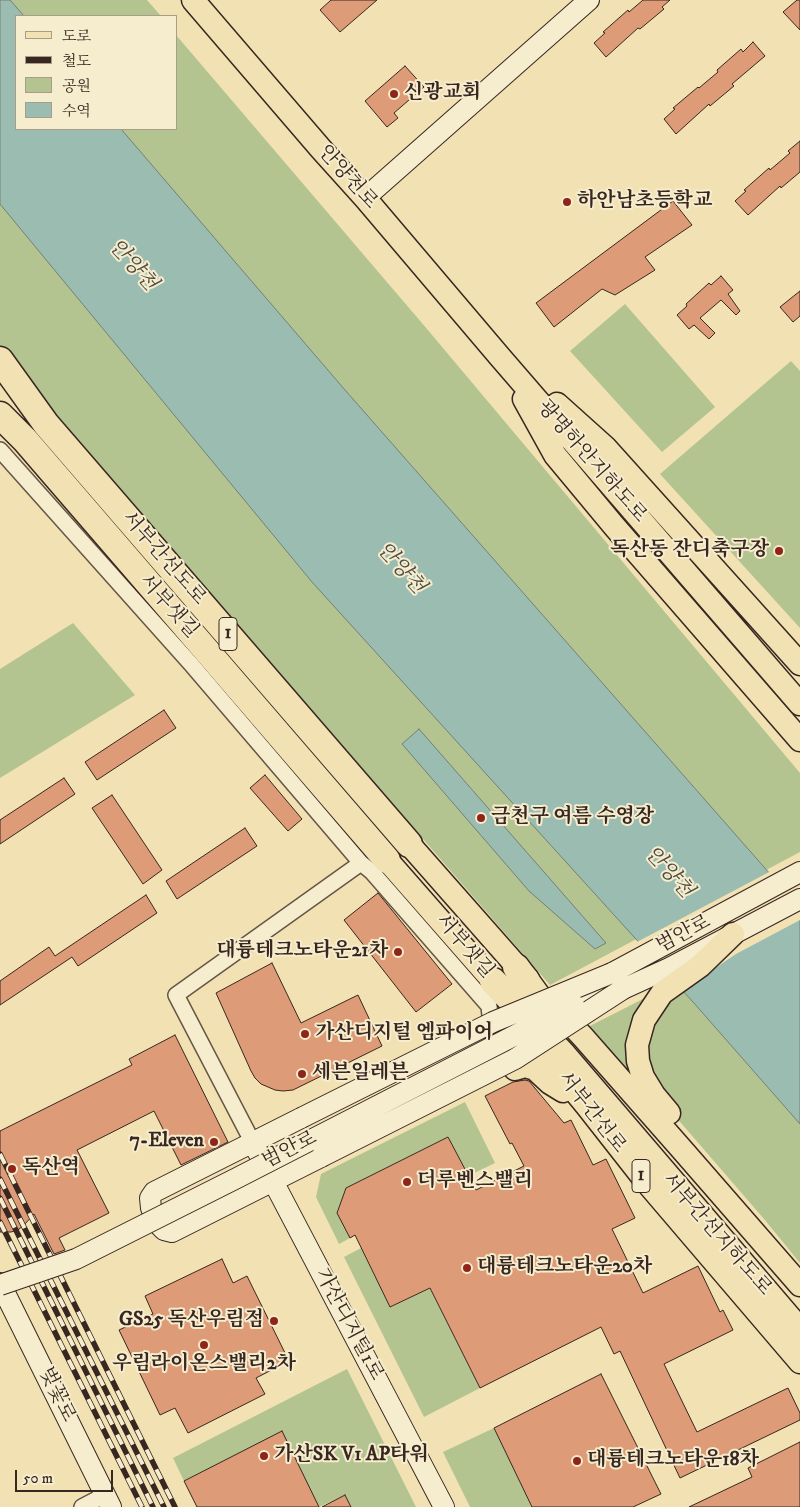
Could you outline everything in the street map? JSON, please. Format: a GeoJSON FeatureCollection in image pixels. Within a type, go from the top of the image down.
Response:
{"type":"FeatureCollection","features":[{"type":"Feature","properties":{"kind":"highway","name":"서부간선도로"},"geometry":{"type":"LineString","coordinates":[[0,360],[46,424],[410,844]]}},
{"type":"Feature","properties":{"kind":"highway"},"geometry":{"type":"LineString","coordinates":[[0,375],[46,424]]}},
{"type":"Feature","properties":{"kind":"highway"},"geometry":{"type":"LineString","coordinates":[[0,408],[25,440]]}},
{"type":"Feature","properties":{"kind":"highway","name":"서부간선도로"},"geometry":{"type":"LineString","coordinates":[[0,415],[25,440],[387,860]]}},
{"type":"Feature","properties":{"kind":"highway","name":"서부간선지하도로"},"geometry":{"type":"LineString","coordinates":[[516,967],[571,1043],[800,1308]]}},
{"type":"Feature","properties":{"kind":"highway","name":"서부간선지하도로"},"geometry":{"type":"LineString","coordinates":[[493,981],[562,1054],[800,1332]]}},
{"type":"Feature","properties":{"kind":"main road","name":"안양천로"},"geometry":{"type":"LineString","coordinates":[[193,0],[500,357]]}},
{"type":"Feature","properties":{"kind":"main road"},"geometry":{"type":"LineString","coordinates":[[365,198],[589,0]]}},
{"type":"Feature","properties":{"kind":"main road"},"geometry":{"type":"LineString","coordinates":[[500,357],[606,448],[800,664]]}},
{"type":"Feature","properties":{"kind":"main road"},"geometry":{"type":"LineString","coordinates":[[500,357],[555,455],[614,526],[800,740]]}},
{"type":"Feature","properties":{"kind":"main road","name":"광명하안지하도로"},"geometry":{"type":"LineString","coordinates":[[500,357],[800,704]]}},
{"type":"Feature","properties":{"kind":"main road","name":"서부간선로"},"geometry":{"type":"LineString","coordinates":[[410,844],[516,967],[583,1038],[800,1285]]}},
{"type":"Feature","properties":{"kind":"main road","name":"서부간선로"},"geometry":{"type":"LineString","coordinates":[[387,860],[493,981],[544,1054],[648,1184],[800,1362]]}},
{"type":"Feature","properties":{"kind":"main road","name":"범안로"},"geometry":{"type":"LineString","coordinates":[[0,1284],[76,1259],[574,1005],[800,872]]}},
{"type":"Feature","properties":{"kind":"main road","name":"범안로"},"geometry":{"type":"LineString","coordinates":[[617,981],[669,968],[800,899]]}},
{"type":"Feature","properties":{"kind":"main road"},"geometry":{"type":"LineString","coordinates":[[733,934],[700,966],[662,993],[644,1020],[637,1045],[638,1061],[643,1077],[654,1095],[800,1272]]}},
{"type":"Feature","properties":{"kind":"main road"},"geometry":{"type":"LineString","coordinates":[[617,981],[515,1059],[172,1232],[164,1230],[160,1226],[151,1208],[150,1198],[154,1192],[493,1022],[617,981]]}},
{"type":"Feature","properties":{"kind":"main road"},"geometry":{"type":"LineString","coordinates":[[515,1069],[525,1066],[535,1069],[550,1082],[586,1105]]}},
{"type":"Feature","properties":{"kind":"main road","name":"가산디지털1로"},"geometry":{"type":"LineString","coordinates":[[253,1143],[444,1507]]}},
{"type":"Feature","properties":{"kind":"main road","name":"벚꽃로"},"geometry":{"type":"LineString","coordinates":[[0,1284],[5,1305],[108,1501]]}},
{"type":"Feature","properties":{"kind":"street","name":"서부샛길"},"geometry":{"type":"LineString","coordinates":[[0,450],[192,664],[361,863],[372,872],[489,1006],[492,1036],[515,1069]]}},
{"type":"Feature","properties":{"kind":"street","name":"범안로"},"geometry":{"type":"LineString","coordinates":[[253,1143],[176,996],[361,863]]}},
{"type":"Feature","properties":{"kind":"street"},"geometry":{"type":"LineString","coordinates":[[82,1507],[108,1501]]}},
{"type":"Feature","properties":{"kind":"green space"},"geometry":{"type":"Polygon","coordinates":[[[0,0],[147,0],[160,15],[15,15],[15,130],[178,130],[178,37],[427,329],[800,773],[800,852],[550,985],[35,393],[0,349],[0,0]]]}},
{"type":"Feature","properties":{"kind":"green space"},"geometry":{"type":"Polygon","coordinates":[[[625,304],[715,407],[662,452],[570,351],[625,304]]]}},
{"type":"Feature","properties":{"kind":"green space"},"geometry":{"type":"Polygon","coordinates":[[[791,361],[800,371],[800,628],[660,474],[791,361]]]}},
{"type":"Feature","properties":{"kind":"green space"},"geometry":{"type":"Polygon","coordinates":[[[73,623],[135,695],[0,778],[0,669],[73,623]]]}},
{"type":"Feature","properties":{"kind":"green space"},"geometry":{"type":"Polygon","coordinates":[[[800,919],[800,1263],[656,1094],[632,1071],[624,1076],[582,1030],[800,919]]]}},
{"type":"Feature","properties":{"kind":"green space"},"geometry":{"type":"Polygon","coordinates":[[[465,1102],[495,1163],[468,1176],[448,1137],[346,1188],[337,1213],[350,1238],[339,1244],[316,1197],[321,1174],[465,1102]]]}},
{"type":"Feature","properties":{"kind":"green space"},"geometry":{"type":"Polygon","coordinates":[[[361,1248],[391,1307],[430,1288],[480,1388],[424,1417],[344,1257],[361,1248]]]}},
{"type":"Feature","properties":{"kind":"green space"},"geometry":{"type":"Polygon","coordinates":[[[347,1369],[416,1507],[351,1507],[345,1495],[319,1507],[282,1432],[184,1481],[173,1458],[347,1369]]]}},
{"type":"Feature","properties":{"kind":"green space"},"geometry":{"type":"Polygon","coordinates":[[[494,1428],[532,1507],[470,1507],[443,1452],[494,1428]]]}},
{"type":"Feature","properties":{"kind":"water","name":"안양천"},"geometry":{"type":"Polygon","coordinates":[[[0,0],[10,0],[23,15],[15,15],[15,130],[122,130],[345,390],[800,908],[800,1124],[693,1002],[312,582],[0,204],[0,0]]]}},
{"type":"Feature","properties":{"kind":"water","name":"금천구 여름 수영장"},"geometry":{"type":"Polygon","coordinates":[[[419,729],[606,943],[595,949],[529,891],[402,744],[419,729]]]}},
{"type":"Feature","properties":{"kind":"pier"},"geometry":{"type":"Polygon","coordinates":[[[771,871],[800,905],[800,920],[736,954],[680,992],[635,943],[771,871]]]}},
{"type":"Feature","properties":{"kind":"building"},"geometry":{"type":"Polygon","coordinates":[[[331,0],[377,0],[340,32],[320,10],[331,0]]]}},
{"type":"Feature","properties":{"kind":"building"},"geometry":{"type":"Polygon","coordinates":[[[643,0],[670,0],[662,7],[664,9],[640,29],[638,28],[606,57],[594,43],[605,33],[603,32],[628,10],[629,12],[643,0]]]}},
{"type":"Feature","properties":{"kind":"building"},"geometry":{"type":"Polygon","coordinates":[[[797,0],[800,0],[800,30],[783,12],[797,0]]]}},
{"type":"Feature","properties":{"kind":"building"},"geometry":{"type":"Polygon","coordinates":[[[753,42],[765,56],[732,84],[734,86],[710,106],[709,104],[676,134],[664,119],[675,109],[673,108],[718,72],[717,70],[741,49],[743,52],[753,42]]]}},
{"type":"Feature","properties":{"kind":"building","name":"신광교회"},"geometry":{"type":"Polygon","coordinates":[[[405,66],[424,87],[394,113],[398,118],[387,127],[365,101],[405,66]]]}},
{"type":"Feature","properties":{"kind":"building"},"geometry":{"type":"Polygon","coordinates":[[[800,141],[800,172],[781,188],[780,186],[748,215],[735,201],[746,191],[744,190],[769,168],[770,170],[790,153],[788,151],[800,141]]]}},
{"type":"Feature","properties":{"kind":"building"},"geometry":{"type":"Polygon","coordinates":[[[673,201],[692,225],[645,257],[655,270],[615,295],[602,289],[554,327],[536,303],[673,201]]]}},
{"type":"Feature","properties":{"kind":"building"},"geometry":{"type":"Polygon","coordinates":[[[721,276],[733,290],[728,294],[740,311],[736,315],[721,300],[700,318],[715,333],[709,339],[694,325],[689,329],[677,315],[709,283],[711,285],[721,276]]]}},
{"type":"Feature","properties":{"kind":"building"},"geometry":{"type":"Polygon","coordinates":[[[800,291],[800,316],[793,322],[780,307],[800,291]]]}},
{"type":"Feature","properties":{"kind":"building"},"geometry":{"type":"Polygon","coordinates":[[[164,710],[176,728],[97,780],[85,762],[164,710]]]}},
{"type":"Feature","properties":{"kind":"building"},"geometry":{"type":"Polygon","coordinates":[[[265,775],[302,819],[288,831],[250,788],[265,775]]]}},
{"type":"Feature","properties":{"kind":"building"},"geometry":{"type":"Polygon","coordinates":[[[64,778],[75,794],[0,844],[0,820],[64,778]]]}},
{"type":"Feature","properties":{"kind":"building"},"geometry":{"type":"Polygon","coordinates":[[[112,795],[162,870],[143,884],[92,808],[112,795]]]}},
{"type":"Feature","properties":{"kind":"building"},"geometry":{"type":"Polygon","coordinates":[[[245,828],[257,846],[177,899],[166,881],[245,828]]]}},
{"type":"Feature","properties":{"kind":"building","name":"대륭테크노타운21차"},"geometry":{"type":"Polygon","coordinates":[[[378,893],[452,984],[416,1012],[344,920],[378,893]]]}},
{"type":"Feature","properties":{"kind":"building"},"geometry":{"type":"Polygon","coordinates":[[[146,895],[157,913],[78,966],[72,957],[0,1005],[0,981],[49,947],[55,956],[146,895]]]}},
{"type":"Feature","properties":{"kind":"building","name":"가산디지털 엠파이어"},"geometry":{"type":"Polygon","coordinates":[[[272,963],[301,1023],[358,995],[382,1046],[293,1090],[275,1090],[261,1084],[251,1071],[216,993],[272,963]]]}},
{"type":"Feature","properties":{"kind":"building"},"geometry":{"type":"Polygon","coordinates":[[[175,1035],[228,1142],[181,1165],[154,1111],[77,1150],[109,1213],[59,1238],[65,1250],[54,1254],[34,1214],[18,1230],[0,1232],[0,1131],[132,1065],[129,1059],[175,1035]]]}},
{"type":"Feature","properties":{"kind":"building"},"geometry":{"type":"Polygon","coordinates":[[[529,1081],[564,1123],[571,1120],[593,1165],[606,1159],[635,1218],[612,1229],[643,1293],[698,1266],[720,1312],[723,1310],[733,1330],[664,1364],[697,1432],[788,1388],[800,1413],[800,1420],[680,1478],[620,1351],[614,1354],[601,1327],[480,1388],[430,1288],[390,1307],[355,1235],[350,1238],[337,1213],[346,1188],[448,1137],[476,1190],[524,1166],[512,1143],[510,1144],[485,1096],[513,1082],[529,1081]]]}},
{"type":"Feature","properties":{"kind":"building","name":"우림라이온스밸리2차"},"geometry":{"type":"Polygon","coordinates":[[[222,1259],[233,1283],[247,1276],[289,1361],[256,1378],[265,1394],[188,1433],[175,1408],[160,1415],[119,1330],[153,1314],[145,1296],[222,1259]]]}},
{"type":"Feature","properties":{"kind":"building","name":"대륭테크노타운18차"},"geometry":{"type":"Polygon","coordinates":[[[601,1374],[661,1494],[633,1507],[532,1507],[494,1428],[601,1374]]]}},
{"type":"Feature","properties":{"kind":"building","name":"가산SK V1 AP타워"},"geometry":{"type":"Polygon","coordinates":[[[282,1431],[319,1507],[197,1507],[184,1481],[282,1431]]]}},
{"type":"Feature","properties":{"kind":"building"},"geometry":{"type":"Polygon","coordinates":[[[800,1442],[800,1507],[689,1507],[752,1477],[748,1468],[800,1442]]]}},
{"type":"Feature","properties":{"kind":"building","name":"가산SK V1 AP타워"},"geometry":{"type":"Polygon","coordinates":[[[345,1495],[351,1507],[322,1507],[345,1495]]]}},
{"type":"Feature","properties":{"kind":"railway"},"geometry":{"type":"LineString","coordinates":[[0,1154],[175,1507]]}},
{"type":"Feature","properties":{"kind":"railway"},"geometry":{"type":"LineString","coordinates":[[0,1179],[164,1507]]}},
{"type":"Feature","properties":{"kind":"railway"},"geometry":{"type":"LineString","coordinates":[[0,1198],[153,1507]]}},
{"type":"Feature","properties":{"kind":"railway"},"geometry":{"type":"LineString","coordinates":[[0,1222],[142,1507]]}},
{"type":"Feature","properties":{"kind":"place","name":"신광교회"},"geometry":{"type":"Point","coordinates":[394,94]}},
{"type":"Feature","properties":{"kind":"place","name":"하안남초등학교"},"geometry":{"type":"Point","coordinates":[567,202]}},
{"type":"Feature","properties":{"kind":"place","name":"독산동 잔디축구장"},"geometry":{"type":"Point","coordinates":[779,551]}},
{"type":"Feature","properties":{"kind":"place","name":"금천구 여름 수영장"},"geometry":{"type":"Point","coordinates":[481,818]}},
{"type":"Feature","properties":{"kind":"place","name":"대륭테크노타운21차"},"geometry":{"type":"Point","coordinates":[398,952]}},
{"type":"Feature","properties":{"kind":"place","name":"가산디지털 엠파이어"},"geometry":{"type":"Point","coordinates":[305,1034]}},
{"type":"Feature","properties":{"kind":"place","name":"세븐일레븐"},"geometry":{"type":"Point","coordinates":[302,1074]}},
{"type":"Feature","properties":{"kind":"place","name":"7-Eleven"},"geometry":{"type":"Point","coordinates":[214,1142]}},
{"type":"Feature","properties":{"kind":"place","name":"독산역"},"geometry":{"type":"Point","coordinates":[12,1169]}},
{"type":"Feature","properties":{"kind":"place","name":"더루벤스밸리"},"geometry":{"type":"Point","coordinates":[407,1182]}},
{"type":"Feature","properties":{"kind":"place","name":"대륭테크노타운20차"},"geometry":{"type":"Point","coordinates":[467,1268]}},
{"type":"Feature","properties":{"kind":"place","name":"GS25 독산우림점"},"geometry":{"type":"Point","coordinates":[274,1321]}},
{"type":"Feature","properties":{"kind":"place","name":"우림라이온스밸리2차"},"geometry":{"type":"Point","coordinates":[204,1345]}},
{"type":"Feature","properties":{"kind":"place","name":"가산SK V1 AP타워"},"geometry":{"type":"Point","coordinates":[264,1456]}},
{"type":"Feature","properties":{"kind":"place","name":"대륭테크노타운18차"},"geometry":{"type":"Point","coordinates":[577,1461]}}]}
